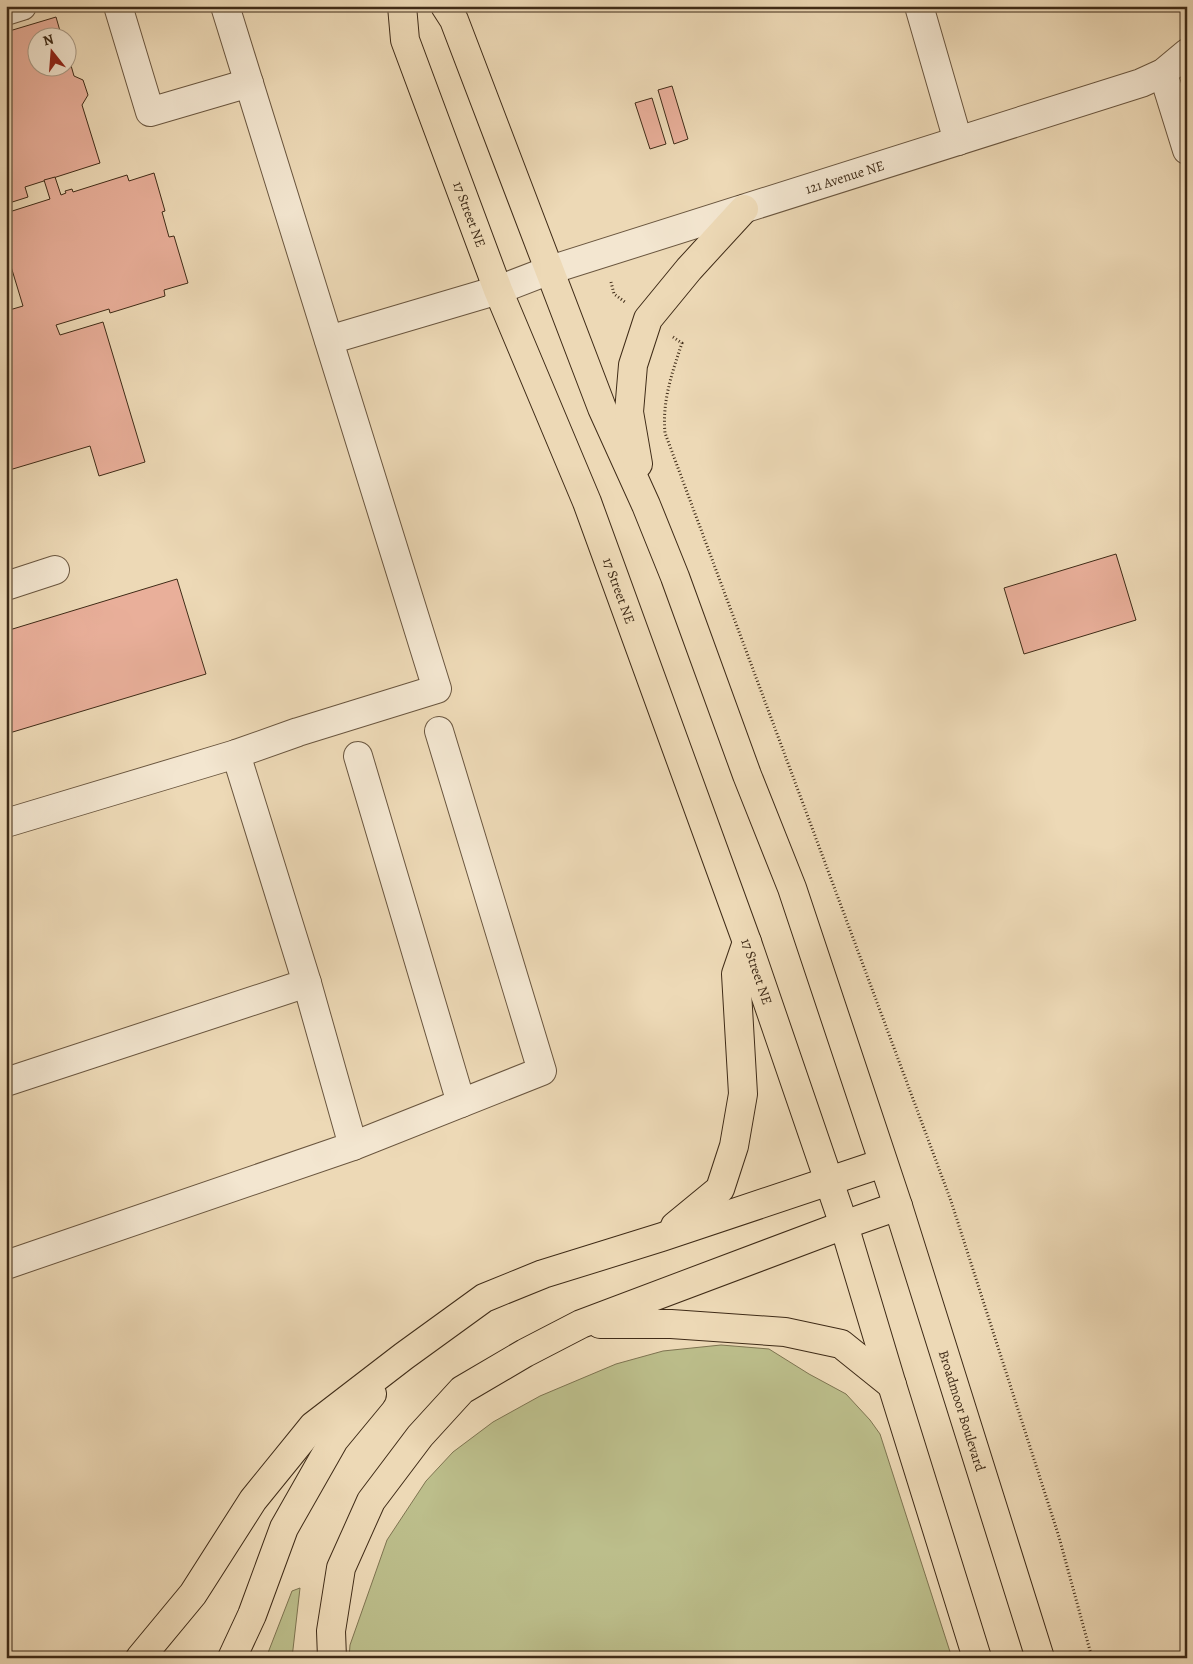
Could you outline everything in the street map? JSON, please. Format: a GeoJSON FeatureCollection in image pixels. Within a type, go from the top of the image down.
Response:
{"type":"FeatureCollection","features":[{"type":"Feature","properties":{"kind":"main road","name":"17 Street NE"},"geometry":{"type":"LineString","coordinates":[[402,6],[405,40],[498,290],[587,502],[747,942],[830,1180]]}},
{"type":"Feature","properties":{"kind":"main road"},"geometry":{"type":"LineString","coordinates":[[140,1658],[193,1594],[253,1500],[313,1426],[404,1356],[484,1298],[543,1274],[662,1237],[883,1163],[792,888],[747,775],[646,505],[602,408],[454,20],[445,6]]}},
{"type":"Feature","properties":{"kind":"main road"},"geometry":{"type":"LineString","coordinates":[[646,505],[629,412],[633,365],[648,319],[689,269],[744,209]]}},
{"type":"Feature","properties":{"kind":"main road"},"geometry":{"type":"LineString","coordinates":[[662,1237],[720,1189],[734,1146],[743,1094],[736,974],[747,942]]}},
{"type":"Feature","properties":{"kind":"main road","name":"Broadmoor Boulevard"},"geometry":{"type":"LineString","coordinates":[[883,1163],[1040,1658]]}},
{"type":"Feature","properties":{"kind":"main road"},"geometry":{"type":"LineString","coordinates":[[830,1180],[977,1658]]}},
{"type":"Feature","properties":{"kind":"main road"},"geometry":{"type":"LineString","coordinates":[[332,1658],[331,1631],[341,1568],[371,1501],[420,1436],[462,1390],[525,1353],[580,1324],[898,1206]]}},
{"type":"Feature","properties":{"kind":"main road"},"geometry":{"type":"LineString","coordinates":[[580,1324],[671,1324],[785,1332],[840,1344],[892,1385]]}},
{"type":"Feature","properties":{"kind":"main road"},"geometry":{"type":"LineString","coordinates":[[232,1658],[252,1615],[284,1528],[334,1440],[404,1356]]}},
{"type":"Feature","properties":{"kind":"street"},"geometry":{"type":"LineString","coordinates":[[6,11],[22,6]]}},
{"type":"Feature","properties":{"kind":"street"},"geometry":{"type":"LineString","coordinates":[[118,6],[150,112],[249,83]]}},
{"type":"Feature","properties":{"kind":"street"},"geometry":{"type":"LineString","coordinates":[[6,822],[236,754],[298,732],[437,689],[225,6]]}},
{"type":"Feature","properties":{"kind":"street"},"geometry":{"type":"LineString","coordinates":[[919,6],[958,141]]}},
{"type":"Feature","properties":{"kind":"street","name":"121 Avenue NE"},"geometry":{"type":"LineString","coordinates":[[329,340],[498,290],[550,270],[603,255],[1141,83],[1163,72],[1187,53]]}},
{"type":"Feature","properties":{"kind":"street"},"geometry":{"type":"LineString","coordinates":[[1163,72],[1187,150]]}},
{"type":"Feature","properties":{"kind":"street"},"geometry":{"type":"LineString","coordinates":[[6,586],[55,570]]}},
{"type":"Feature","properties":{"kind":"street"},"geometry":{"type":"LineString","coordinates":[[6,1265],[353,1146],[542,1071],[439,731]]}},
{"type":"Feature","properties":{"kind":"street"},"geometry":{"type":"LineString","coordinates":[[236,754],[307,982],[353,1146]]}},
{"type":"Feature","properties":{"kind":"street"},"geometry":{"type":"LineString","coordinates":[[358,756],[461,1103]]}},
{"type":"Feature","properties":{"kind":"street"},"geometry":{"type":"LineString","coordinates":[[6,1082],[307,982]]}},
{"type":"Feature","properties":{"kind":"path"},"geometry":{"type":"LineString","coordinates":[[603,255],[614,294],[682,343],[670,378],[664,419],[665,433],[951,1200],[1059,1537],[1092,1658]]}},
{"type":"Feature","properties":{"kind":"green space"},"geometry":{"type":"Polygon","coordinates":[[[721,1345],[769,1349],[846,1394],[870,1420],[880,1434],[952,1658],[349,1658],[350,1645],[387,1540],[426,1481],[453,1452],[493,1422],[540,1396],[616,1364],[663,1351],[721,1345]]]}},
{"type":"Feature","properties":{"kind":"green space"},"geometry":{"type":"Polygon","coordinates":[[[300,1588],[292,1658],[266,1658],[292,1591],[300,1588]]]}},
{"type":"Feature","properties":{"kind":"building"},"geometry":{"type":"Polygon","coordinates":[[[56,17],[59,28],[28,28],[28,78],[78,78],[83,80],[88,95],[82,105],[100,163],[25,187],[28,197],[6,204],[6,32],[56,17]]]}},
{"type":"Feature","properties":{"kind":"building"},"geometry":{"type":"Polygon","coordinates":[[[672,86],[688,139],[674,144],[658,90],[672,86]]]}},
{"type":"Feature","properties":{"kind":"building"},"geometry":{"type":"Polygon","coordinates":[[[652,98],[666,144],[650,149],[635,103],[652,98]]]}},
{"type":"Feature","properties":{"kind":"building"},"geometry":{"type":"Polygon","coordinates":[[[154,173],[165,211],[162,212],[169,237],[174,236],[188,283],[164,290],[165,296],[110,313],[109,309],[56,325],[60,335],[103,322],[145,462],[99,476],[90,446],[6,471],[6,311],[23,306],[6,250],[6,213],[50,199],[44,180],[55,177],[61,195],[66,193],[65,191],[72,189],[73,192],[127,175],[129,181],[154,173]]]}},
{"type":"Feature","properties":{"kind":"building"},"geometry":{"type":"Polygon","coordinates":[[[1116,554],[1136,620],[1024,654],[1004,588],[1116,554]]]}},
{"type":"Feature","properties":{"kind":"building"},"geometry":{"type":"Polygon","coordinates":[[[177,579],[206,674],[6,734],[6,631],[177,579]]]}}]}
